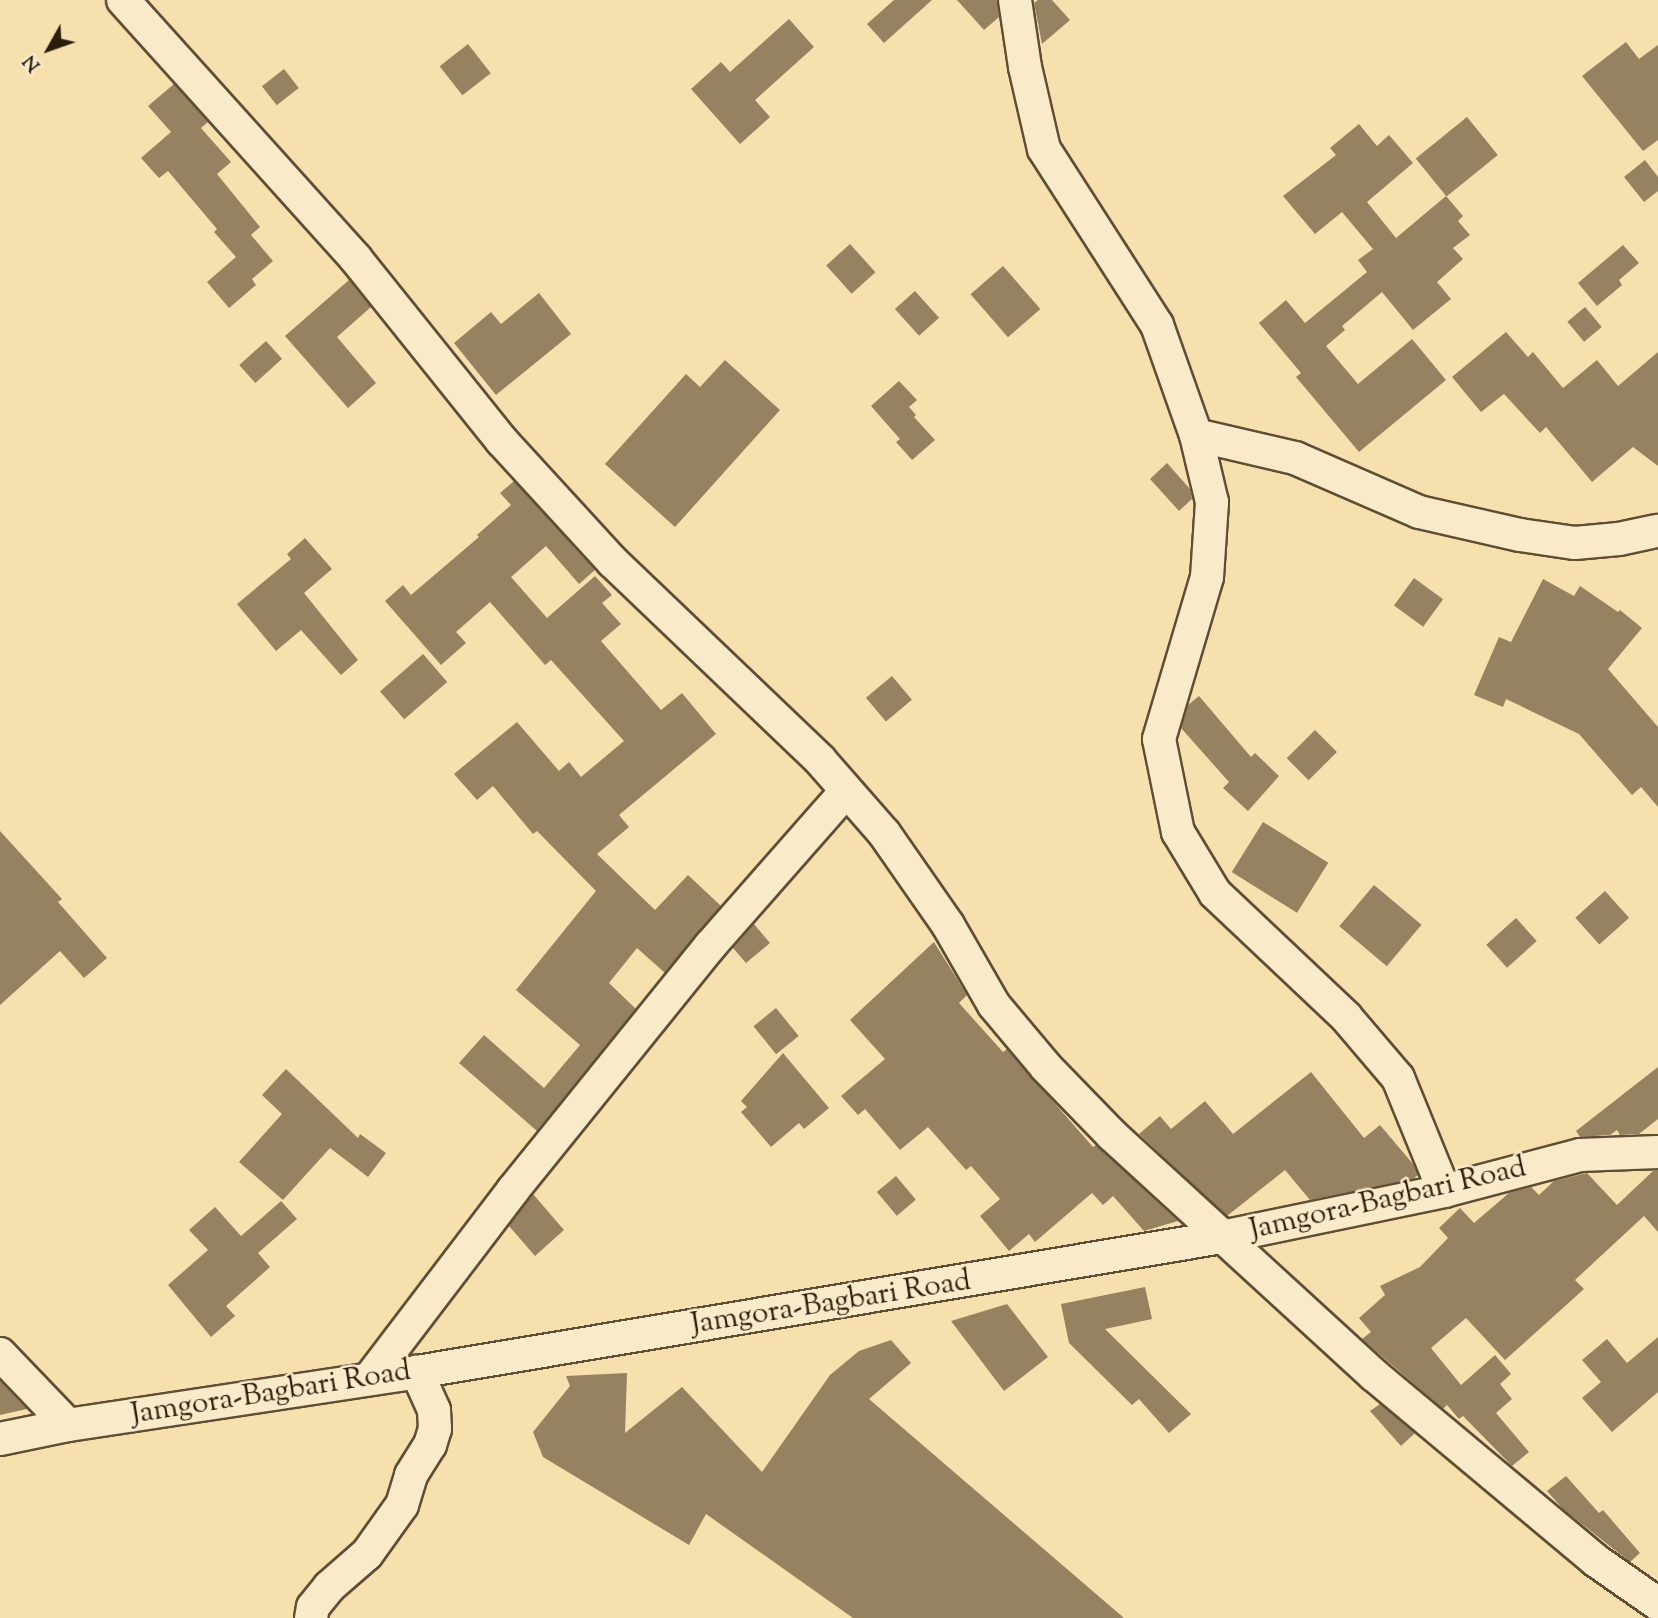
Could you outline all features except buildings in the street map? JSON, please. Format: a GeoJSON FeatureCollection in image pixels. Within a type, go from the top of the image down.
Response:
{"type":"FeatureCollection","features":[{"type":"Feature","properties":{"kind":"street"},"geometry":{"type":"LineString","coordinates":[[1015,0],[1025,67],[1044,149],[1157,325],[1196,435],[1212,502],[1207,577],[1159,739],[1178,832],[1215,894],[1289,959],[1346,1017],[1398,1078],[1444,1191]]}},
{"type":"Feature","properties":{"kind":"street"},"geometry":{"type":"LineString","coordinates":[[136,5],[356,259],[520,461],[613,562],[820,760],[884,834],[948,925],[994,1005],[1046,1067],[1112,1135],[1222,1237],[1441,1431],[1595,1560],[1658,1604]]}},
{"type":"Feature","properties":{"kind":"street"},"geometry":{"type":"LineString","coordinates":[[1196,435],[1295,458],[1419,512],[1520,535],[1575,543],[1619,539],[1658,531]]}},
{"type":"Feature","properties":{"kind":"street"},"geometry":{"type":"LineString","coordinates":[[370,1378],[513,1190],[710,946],[846,791]]}},
{"type":"Feature","properties":{"kind":"street","name":"Jamgora-Bagbari Road"},"geometry":{"type":"LineString","coordinates":[[0,1439],[68,1425],[417,1372],[1222,1237],[1444,1191],[1580,1155],[1658,1152]]}},
{"type":"Feature","properties":{"kind":"street"},"geometry":{"type":"LineString","coordinates":[[0,1354],[68,1425]]}},
{"type":"Feature","properties":{"kind":"street"},"geometry":{"type":"LineString","coordinates":[[311,1618],[313,1607],[328,1587],[367,1554],[402,1505],[411,1475],[430,1446],[435,1429],[434,1410],[417,1372]]}}]}
